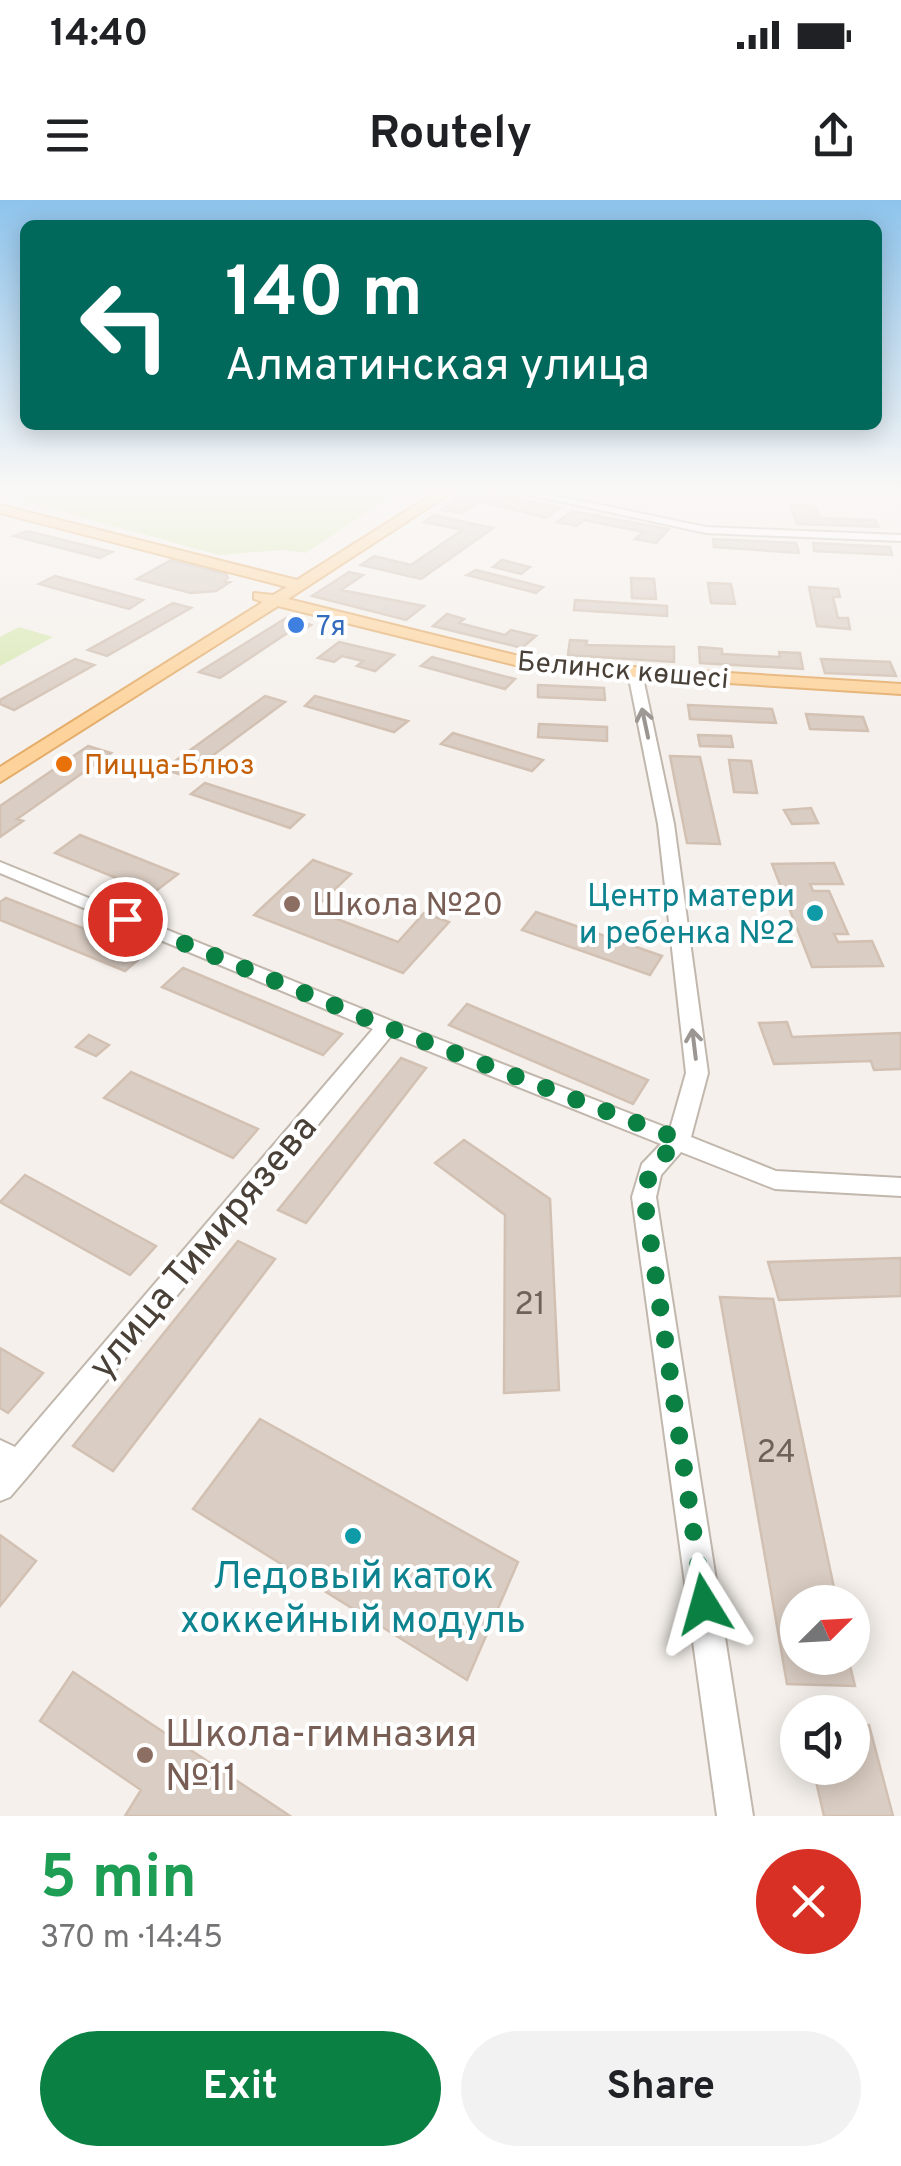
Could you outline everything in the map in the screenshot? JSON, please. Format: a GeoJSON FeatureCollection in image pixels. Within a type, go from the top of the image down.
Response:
{"type":"FeatureCollection","features":[{"type":"Feature","properties":{"kind":"main road"},"geometry":{"type":"LineString","coordinates":[[229,567],[290,583],[317,567]]}},
{"type":"Feature","properties":{"kind":"main road"},"geometry":{"type":"LineString","coordinates":[[0,776],[314,567]]}},
{"type":"Feature","properties":{"kind":"main road"},"geometry":{"type":"LineString","coordinates":[[247,572],[271,599]]}},
{"type":"Feature","properties":{"kind":"main road"},"geometry":{"type":"LineString","coordinates":[[0,758],[271,599]]}},
{"type":"Feature","properties":{"kind":"main road","name":"Белинск көшесі"},"geometry":{"type":"LineString","coordinates":[[271,599],[539,666],[901,689]]}},
{"type":"Feature","properties":{"kind":"street"},"geometry":{"type":"LineString","coordinates":[[635,673],[666,824],[697,1073],[679,1139],[650,1171],[644,1197],[735,1816]]}},
{"type":"Feature","properties":{"kind":"street"},"geometry":{"type":"LineString","coordinates":[[0,867],[387,1027],[775,1180],[901,1187]]}},
{"type":"Feature","properties":{"kind":"street","name":"улица Тимирязева"},"geometry":{"type":"LineString","coordinates":[[6,1469],[387,1027]]}},
{"type":"Feature","properties":{"kind":"green space"},"geometry":{"type":"Polygon","coordinates":[[[19,627],[53,637],[0,666],[0,637],[19,627]]]}},
{"type":"Feature","properties":{"kind":"building"},"geometry":{"type":"Polygon","coordinates":[[[158,567],[200,567],[226,574],[228,578],[224,581],[230,582],[216,591],[191,593],[137,579],[158,567]]]}},
{"type":"Feature","properties":{"kind":"building"},"geometry":{"type":"Polygon","coordinates":[[[371,567],[437,567],[421,579],[371,567]]]}},
{"type":"Feature","properties":{"kind":"building"},"geometry":{"type":"Polygon","coordinates":[[[495,567],[529,567],[521,574],[495,567]]]}},
{"type":"Feature","properties":{"kind":"building"},"geometry":{"type":"Polygon","coordinates":[[[476,570],[543,587],[536,593],[467,575],[476,570]]]}},
{"type":"Feature","properties":{"kind":"building"},"geometry":{"type":"Polygon","coordinates":[[[349,572],[363,575],[341,590],[424,606],[406,620],[312,596],[349,572]]]}},
{"type":"Feature","properties":{"kind":"building"},"geometry":{"type":"Polygon","coordinates":[[[55,576],[143,600],[129,609],[39,584],[55,576]]]}},
{"type":"Feature","properties":{"kind":"building"},"geometry":{"type":"Polygon","coordinates":[[[631,578],[654,579],[656,599],[632,598],[631,578]]]}},
{"type":"Feature","properties":{"kind":"building"},"geometry":{"type":"Polygon","coordinates":[[[708,583],[731,584],[735,604],[711,603],[708,583]]]}},
{"type":"Feature","properties":{"kind":"building"},"geometry":{"type":"Polygon","coordinates":[[[809,587],[838,589],[840,597],[833,597],[838,618],[848,618],[850,629],[817,626],[809,587]]]}},
{"type":"Feature","properties":{"kind":"building"},"geometry":{"type":"Polygon","coordinates":[[[575,600],[667,606],[667,616],[574,610],[575,600]]]}},
{"type":"Feature","properties":{"kind":"building"},"geometry":{"type":"Polygon","coordinates":[[[173,603],[191,608],[107,656],[88,650],[173,603]]]}},
{"type":"Feature","properties":{"kind":"building"},"geometry":{"type":"Polygon","coordinates":[[[447,614],[464,619],[459,623],[505,635],[511,630],[536,636],[522,648],[433,626],[447,614]]]}},
{"type":"Feature","properties":{"kind":"building"},"geometry":{"type":"Polygon","coordinates":[[[286,618],[311,625],[298,634],[289,632],[220,678],[199,672],[286,618]]]}},
{"type":"Feature","properties":{"kind":"building"},"geometry":{"type":"Polygon","coordinates":[[[570,640],[587,641],[586,645],[674,647],[674,662],[568,655],[570,640]]]}},
{"type":"Feature","properties":{"kind":"building"},"geometry":{"type":"Polygon","coordinates":[[[339,642],[394,655],[375,671],[357,666],[363,661],[342,656],[334,662],[318,658],[339,642]]]}},
{"type":"Feature","properties":{"kind":"building"},"geometry":{"type":"Polygon","coordinates":[[[699,647],[722,649],[722,654],[780,657],[779,652],[800,653],[803,669],[700,663],[699,647]]]}},
{"type":"Feature","properties":{"kind":"building"},"geometry":{"type":"Polygon","coordinates":[[[432,657],[515,679],[505,689],[421,666],[432,657]]]}},
{"type":"Feature","properties":{"kind":"building"},"geometry":{"type":"Polygon","coordinates":[[[75,659],[94,665],[14,710],[0,704],[0,700],[75,659]]]}},
{"type":"Feature","properties":{"kind":"building"},"geometry":{"type":"Polygon","coordinates":[[[821,659],[890,662],[896,676],[825,673],[821,659]]]}},
{"type":"Feature","properties":{"kind":"building"},"geometry":{"type":"Polygon","coordinates":[[[538,685],[604,688],[605,700],[538,697],[538,685]]]}},
{"type":"Feature","properties":{"kind":"building"},"geometry":{"type":"Polygon","coordinates":[[[265,696],[285,702],[185,776],[164,769],[265,696]]]}},
{"type":"Feature","properties":{"kind":"building"},"geometry":{"type":"Polygon","coordinates":[[[315,696],[408,721],[394,732],[305,706],[315,696]]]}},
{"type":"Feature","properties":{"kind":"building"},"geometry":{"type":"Polygon","coordinates":[[[688,705],[772,709],[776,723],[690,719],[688,705]]]}},
{"type":"Feature","properties":{"kind":"building"},"geometry":{"type":"Polygon","coordinates":[[[806,714],[863,717],[868,731],[810,729],[806,714]]]}},
{"type":"Feature","properties":{"kind":"building"},"geometry":{"type":"Polygon","coordinates":[[[539,724],[607,727],[607,741],[538,737],[539,724]]]}},
{"type":"Feature","properties":{"kind":"building"},"geometry":{"type":"Polygon","coordinates":[[[453,733],[543,760],[532,771],[441,744],[453,733]]]}},
{"type":"Feature","properties":{"kind":"building"},"geometry":{"type":"Polygon","coordinates":[[[698,735],[731,736],[733,747],[700,746],[698,735]]]}},
{"type":"Feature","properties":{"kind":"building"},"geometry":{"type":"Polygon","coordinates":[[[88,746],[111,753],[17,819],[23,821],[0,837],[0,806],[88,746]]]}},
{"type":"Feature","properties":{"kind":"building"},"geometry":{"type":"Polygon","coordinates":[[[670,756],[700,757],[720,844],[687,843],[670,756]]]}},
{"type":"Feature","properties":{"kind":"building"},"geometry":{"type":"Polygon","coordinates":[[[729,760],[751,761],[757,793],[734,792],[729,760]]]}},
{"type":"Feature","properties":{"kind":"building"},"geometry":{"type":"Polygon","coordinates":[[[205,783],[304,815],[290,828],[191,794],[205,783]]]}},
{"type":"Feature","properties":{"kind":"building"},"geometry":{"type":"Polygon","coordinates":[[[811,808],[818,823],[792,824],[784,810],[811,808]]]}},
{"type":"Feature","properties":{"kind":"building"},"geometry":{"type":"Polygon","coordinates":[[[80,835],[178,874],[153,893],[55,853],[80,835]]]}},
{"type":"Feature","properties":{"kind":"building"},"geometry":{"type":"Polygon","coordinates":[[[313,860],[351,874],[313,910],[398,942],[424,913],[449,922],[403,973],[254,915],[313,860]]]}},
{"type":"Feature","properties":{"kind":"building","name":"Центр матери и ребенка №2"},"geometry":{"type":"Polygon","coordinates":[[[834,863],[843,884],[810,884],[813,891],[829,891],[848,934],[834,934],[838,942],[872,941],[883,966],[812,967],[772,864],[834,863]]]}},
{"type":"Feature","properties":{"kind":"building"},"geometry":{"type":"Polygon","coordinates":[[[6,898],[146,953],[125,971],[0,920],[0,902],[6,898]]]}},
{"type":"Feature","properties":{"kind":"building"},"geometry":{"type":"Polygon","coordinates":[[[536,912],[662,956],[650,975],[522,930],[536,912]]]}},
{"type":"Feature","properties":{"kind":"building"},"geometry":{"type":"Polygon","coordinates":[[[183,968],[342,1034],[323,1055],[162,987],[183,968]]]}},
{"type":"Feature","properties":{"kind":"building"},"geometry":{"type":"Polygon","coordinates":[[[467,1004],[648,1080],[633,1104],[449,1025],[467,1004]]]}},
{"type":"Feature","properties":{"kind":"building"},"geometry":{"type":"Polygon","coordinates":[[[787,1022],[792,1037],[901,1033],[901,1069],[874,1070],[871,1061],[774,1064],[759,1023],[787,1022]]]}},
{"type":"Feature","properties":{"kind":"building"},"geometry":{"type":"Polygon","coordinates":[[[89,1035],[109,1045],[96,1056],[76,1047],[89,1035]]]}},
{"type":"Feature","properties":{"kind":"building"},"geometry":{"type":"Polygon","coordinates":[[[401,1058],[426,1068],[306,1223],[278,1210],[401,1058]]]}},
{"type":"Feature","properties":{"kind":"building"},"geometry":{"type":"Polygon","coordinates":[[[131,1072],[258,1129],[233,1158],[104,1098],[131,1072]]]}},
{"type":"Feature","properties":{"kind":"building"},"geometry":{"type":"Polygon","coordinates":[[[464,1140],[550,1199],[559,1390],[504,1393],[505,1215],[435,1163],[464,1140]]]}},
{"type":"Feature","properties":{"kind":"building"},"geometry":{"type":"Polygon","coordinates":[[[25,1175],[156,1246],[130,1275],[0,1202],[25,1175]]]}},
{"type":"Feature","properties":{"kind":"building"},"geometry":{"type":"Polygon","coordinates":[[[238,1241],[275,1259],[113,1471],[73,1446],[238,1241]]]}},
{"type":"Feature","properties":{"kind":"building"},"geometry":{"type":"Polygon","coordinates":[[[901,1258],[901,1296],[779,1300],[768,1262],[901,1258]]]}},
{"type":"Feature","properties":{"kind":"building"},"geometry":{"type":"Polygon","coordinates":[[[720,1297],[773,1299],[833,1585],[780,1585],[780,1644],[720,1297]]]}},
{"type":"Feature","properties":{"kind":"building"},"geometry":{"type":"Polygon","coordinates":[[[0,1348],[43,1373],[8,1413],[0,1408],[0,1348]]]}},
{"type":"Feature","properties":{"kind":"building","name":"Ледовый каток хоккейный модуль"},"geometry":{"type":"Polygon","coordinates":[[[260,1419],[518,1562],[467,1680],[193,1509],[260,1419]]]}},
{"type":"Feature","properties":{"kind":"building"},"geometry":{"type":"Polygon","coordinates":[[[0,1535],[36,1561],[0,1606],[0,1535]]]}},
{"type":"Feature","properties":{"kind":"building","name":"Школа-гимназия №11"},"geometry":{"type":"Polygon","coordinates":[[[73,1672],[290,1816],[125,1816],[141,1790],[40,1721],[73,1672]]]}},
{"type":"Feature","properties":{"kind":"building"},"geometry":{"type":"Polygon","coordinates":[[[785,1675],[852,1675],[855,1686],[787,1684],[785,1675]]]}},
{"type":"Feature","properties":{"kind":"building"},"geometry":{"type":"Polygon","coordinates":[[[870,1729],[893,1816],[824,1816],[817,1785],[870,1785],[870,1729]]]}},
{"type":"Feature","properties":{"kind":"place","name":"7я"},"geometry":{"type":"Point","coordinates":[296,625]}},
{"type":"Feature","properties":{"kind":"place","name":"Пицца-Блюз"},"geometry":{"type":"Point","coordinates":[64,764]}},
{"type":"Feature","properties":{"kind":"place","name":"Школа №20"},"geometry":{"type":"Point","coordinates":[292,904]}},
{"type":"Feature","properties":{"kind":"place","name":"Центр матери и ребенка №2"},"geometry":{"type":"Point","coordinates":[815,913]}},
{"type":"Feature","properties":{"kind":"place","name":"Ледовый каток хоккейный модуль"},"geometry":{"type":"Point","coordinates":[353,1536]}},
{"type":"Feature","properties":{"kind":"place","name":"Школа-гимназия №11"},"geometry":{"type":"Point","coordinates":[145,1755]}},
{"type":"Feature","properties":{"kind":"route"},"geometry":{"type":"LineString","coordinates":[[125,919],[387,1027],[679,1139],[650,1171],[644,1197],[704,1604]]}}]}
